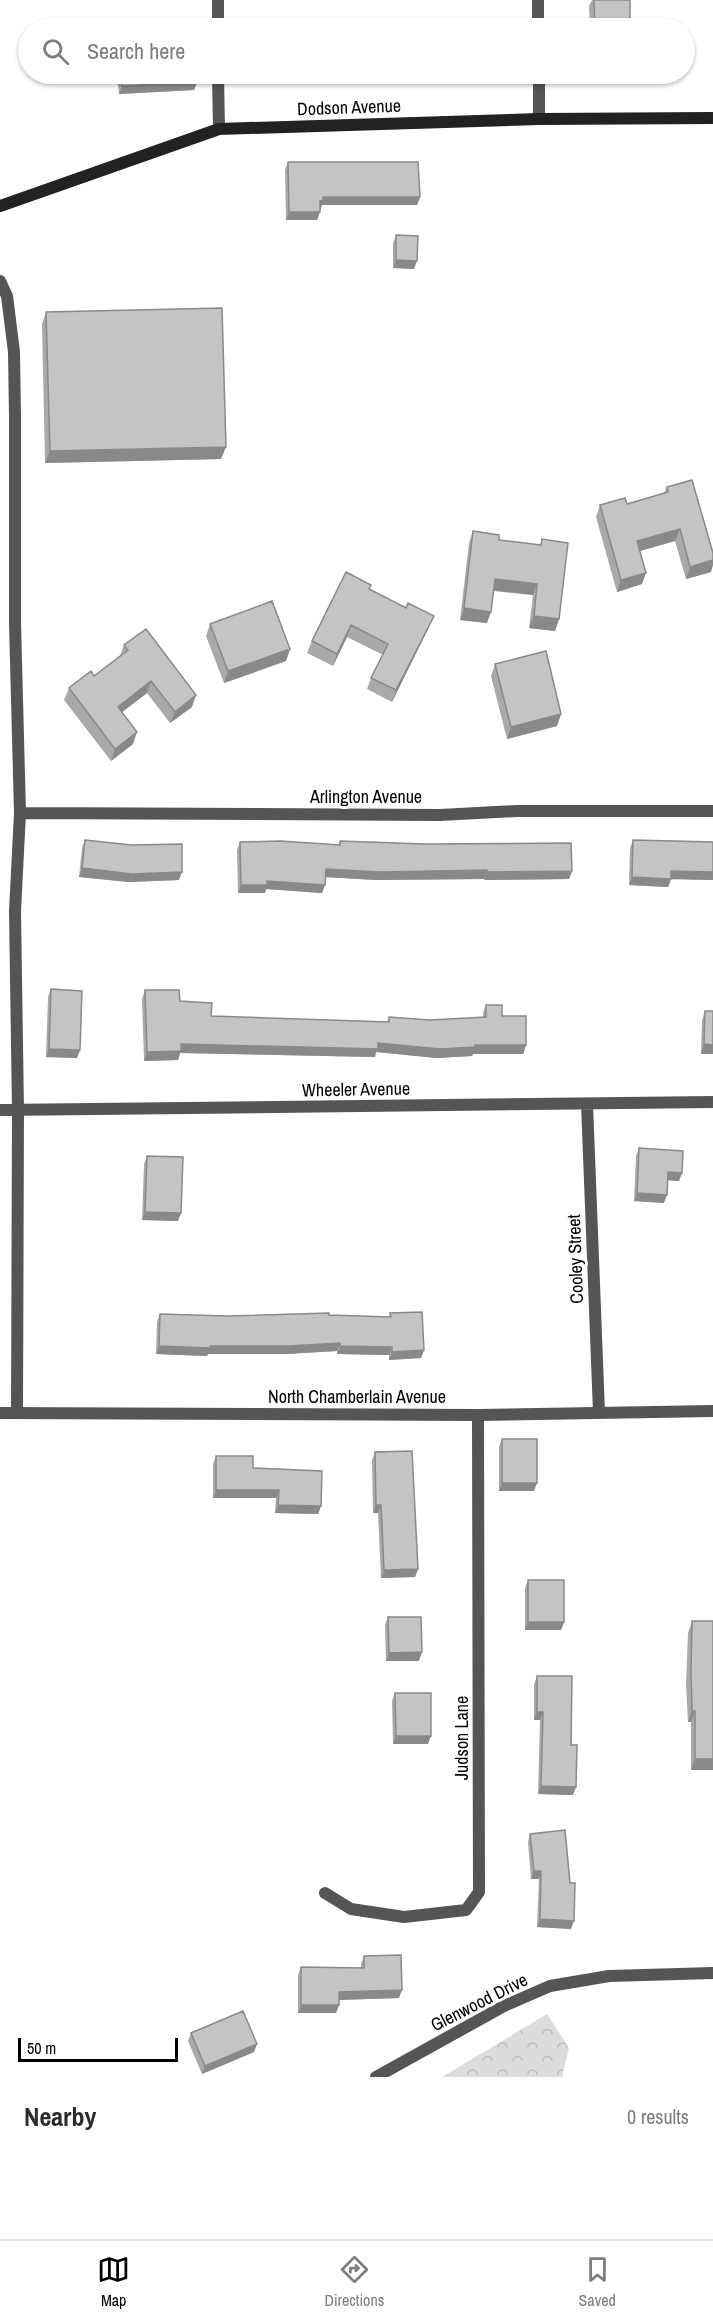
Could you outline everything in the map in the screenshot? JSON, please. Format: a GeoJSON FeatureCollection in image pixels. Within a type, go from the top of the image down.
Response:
{"type":"FeatureCollection","features":[{"type":"Feature","properties":{"kind":"main road","name":"Dodson Avenue"},"geometry":{"type":"LineString","coordinates":[[0,206],[219,129],[539,119],[713,118]]}},
{"type":"Feature","properties":{"kind":"street"},"geometry":{"type":"LineString","coordinates":[[218,0],[218,18]]}},
{"type":"Feature","properties":{"kind":"street"},"geometry":{"type":"LineString","coordinates":[[538,0],[538,18]]}},
{"type":"Feature","properties":{"kind":"street"},"geometry":{"type":"LineString","coordinates":[[218,84],[219,129]]}},
{"type":"Feature","properties":{"kind":"street"},"geometry":{"type":"LineString","coordinates":[[539,84],[539,119]]}},
{"type":"Feature","properties":{"kind":"street"},"geometry":{"type":"LineString","coordinates":[[0,281],[7,296],[14,352],[15,623],[20,813],[15,911],[18,1110],[17,1412]]}},
{"type":"Feature","properties":{"kind":"street","name":"Arlington Avenue"},"geometry":{"type":"LineString","coordinates":[[20,813],[440,814],[517,811],[713,811]]}},
{"type":"Feature","properties":{"kind":"street","name":"Wheeler Avenue"},"geometry":{"type":"LineString","coordinates":[[0,1110],[713,1102]]}},
{"type":"Feature","properties":{"kind":"street","name":"Cooley Street"},"geometry":{"type":"LineString","coordinates":[[587,1104],[599,1412]]}},
{"type":"Feature","properties":{"kind":"street","name":"North Chamberlain Avenue"},"geometry":{"type":"LineString","coordinates":[[0,1413],[478,1415],[713,1411]]}},
{"type":"Feature","properties":{"kind":"street","name":"Judson Lane"},"geometry":{"type":"LineString","coordinates":[[325,1893],[351,1909],[404,1917],[466,1910],[479,1892],[478,1415]]}},
{"type":"Feature","properties":{"kind":"street","name":"Glenwood Drive"},"geometry":{"type":"LineString","coordinates":[[376,2077],[504,2006],[550,1986],[609,1976],[713,1973]]}},
{"type":"Feature","properties":{"kind":"green space"},"geometry":{"type":"Polygon","coordinates":[[[547,2014],[569,2048],[562,2077],[442,2077],[547,2014]]]}},
{"type":"Feature","properties":{"kind":"building"},"geometry":{"type":"Polygon","coordinates":[[[594,0],[630,0],[630,18],[595,18],[594,0]]]}},
{"type":"Feature","properties":{"kind":"building"},"geometry":{"type":"Polygon","coordinates":[[[122,84],[160,84],[122,86],[122,84]]]}},
{"type":"Feature","properties":{"kind":"building"},"geometry":{"type":"Polygon","coordinates":[[[288,162],[418,162],[420,197],[323,197],[323,201],[320,201],[320,212],[289,212],[288,162]]]}},
{"type":"Feature","properties":{"kind":"building"},"geometry":{"type":"Polygon","coordinates":[[[396,235],[418,236],[417,261],[396,260],[396,235]]]}},
{"type":"Feature","properties":{"kind":"building"},"geometry":{"type":"Polygon","coordinates":[[[222,308],[226,447],[50,451],[46,312],[222,308]]]}},
{"type":"Feature","properties":{"kind":"building"},"geometry":{"type":"Polygon","coordinates":[[[692,480],[713,560],[690,567],[680,529],[637,541],[646,573],[621,580],[600,505],[625,498],[627,504],[668,492],[667,487],[692,480]]]}},
{"type":"Feature","properties":{"kind":"building"},"geometry":{"type":"Polygon","coordinates":[[[473,531],[499,535],[499,540],[541,545],[542,539],[568,543],[559,619],[534,616],[537,584],[495,579],[491,612],[464,608],[473,531]]]}},
{"type":"Feature","properties":{"kind":"building"},"geometry":{"type":"Polygon","coordinates":[[[346,572],[371,585],[369,589],[406,608],[408,603],[434,616],[396,690],[371,678],[388,644],[351,625],[337,654],[312,641],[346,572]]]}},
{"type":"Feature","properties":{"kind":"building"},"geometry":{"type":"Polygon","coordinates":[[[272,601],[290,649],[228,671],[210,624],[272,601]]]}},
{"type":"Feature","properties":{"kind":"building"},"geometry":{"type":"Polygon","coordinates":[[[146,629],[196,695],[175,712],[151,681],[118,707],[137,732],[115,749],[69,688],[91,671],[94,676],[128,650],[124,645],[146,629]]]}},
{"type":"Feature","properties":{"kind":"building"},"geometry":{"type":"Polygon","coordinates":[[[546,651],[561,714],[511,727],[495,664],[546,651]]]}},
{"type":"Feature","properties":{"kind":"building"},"geometry":{"type":"Polygon","coordinates":[[[85,840],[132,845],[182,844],[182,872],[132,874],[82,868],[85,840]]]}},
{"type":"Feature","properties":{"kind":"building"},"geometry":{"type":"Polygon","coordinates":[[[633,840],[713,842],[713,872],[671,871],[671,879],[632,877],[633,840]]]}},
{"type":"Feature","properties":{"kind":"building"},"geometry":{"type":"Polygon","coordinates":[[[280,841],[340,845],[340,841],[425,844],[571,843],[572,871],[379,872],[326,869],[325,885],[267,881],[267,885],[241,885],[240,842],[280,841]]]}},
{"type":"Feature","properties":{"kind":"building"},"geometry":{"type":"Polygon","coordinates":[[[51,989],[82,991],[80,1050],[49,1049],[51,989]]]}},
{"type":"Feature","properties":{"kind":"building"},"geometry":{"type":"Polygon","coordinates":[[[145,990],[179,990],[180,1001],[212,1003],[211,1016],[389,1022],[389,1017],[430,1020],[486,1017],[486,1005],[502,1005],[502,1016],[526,1016],[526,1045],[475,1045],[475,1047],[440,1049],[378,1043],[378,1049],[181,1044],[181,1051],[147,1052],[145,990]]]}},
{"type":"Feature","properties":{"kind":"building"},"geometry":{"type":"Polygon","coordinates":[[[705,1011],[713,1011],[713,1045],[704,1044],[705,1011]]]}},
{"type":"Feature","properties":{"kind":"building"},"geometry":{"type":"Polygon","coordinates":[[[639,1148],[683,1151],[682,1173],[668,1172],[667,1195],[637,1193],[639,1148]]]}},
{"type":"Feature","properties":{"kind":"building"},"geometry":{"type":"Polygon","coordinates":[[[147,1156],[183,1157],[181,1213],[145,1212],[147,1156]]]}},
{"type":"Feature","properties":{"kind":"building"},"geometry":{"type":"Polygon","coordinates":[[[422,1312],[424,1350],[392,1352],[392,1347],[340,1346],[340,1343],[289,1346],[210,1346],[210,1348],[159,1346],[160,1314],[227,1316],[329,1313],[329,1315],[391,1317],[390,1313],[422,1312]]]}},
{"type":"Feature","properties":{"kind":"building"},"geometry":{"type":"Polygon","coordinates":[[[502,1439],[537,1439],[537,1483],[502,1483],[502,1439]]]}},
{"type":"Feature","properties":{"kind":"building"},"geometry":{"type":"Polygon","coordinates":[[[412,1451],[418,1569],[384,1570],[381,1505],[376,1505],[375,1452],[412,1451]]]}},
{"type":"Feature","properties":{"kind":"building"},"geometry":{"type":"Polygon","coordinates":[[[216,1456],[253,1456],[253,1468],[322,1471],[321,1506],[278,1505],[279,1490],[216,1490],[216,1456]]]}},
{"type":"Feature","properties":{"kind":"building"},"geometry":{"type":"Polygon","coordinates":[[[528,1580],[564,1580],[564,1622],[528,1622],[528,1580]]]}},
{"type":"Feature","properties":{"kind":"building"},"geometry":{"type":"Polygon","coordinates":[[[388,1617],[421,1617],[422,1652],[389,1653],[388,1617]]]}},
{"type":"Feature","properties":{"kind":"building"},"geometry":{"type":"Polygon","coordinates":[[[692,1621],[713,1621],[713,1759],[695,1759],[695,1711],[692,1711],[691,1672],[692,1621]]]}},
{"type":"Feature","properties":{"kind":"building"},"geometry":{"type":"Polygon","coordinates":[[[537,1676],[572,1676],[571,1745],[577,1745],[576,1787],[541,1786],[543,1712],[537,1712],[537,1676]]]}},
{"type":"Feature","properties":{"kind":"building"},"geometry":{"type":"Polygon","coordinates":[[[395,1693],[431,1693],[431,1736],[396,1736],[395,1693]]]}},
{"type":"Feature","properties":{"kind":"building"},"geometry":{"type":"Polygon","coordinates":[[[565,1830],[570,1883],[575,1883],[574,1921],[540,1919],[541,1871],[534,1871],[530,1834],[565,1830]]]}},
{"type":"Feature","properties":{"kind":"building"},"geometry":{"type":"Polygon","coordinates":[[[401,1955],[402,1990],[339,1992],[339,2005],[301,2005],[301,1967],[364,1968],[364,1956],[401,1955]]]}},
{"type":"Feature","properties":{"kind":"building"},"geometry":{"type":"Polygon","coordinates":[[[243,2011],[257,2044],[205,2066],[191,2033],[243,2011]]]}}]}
